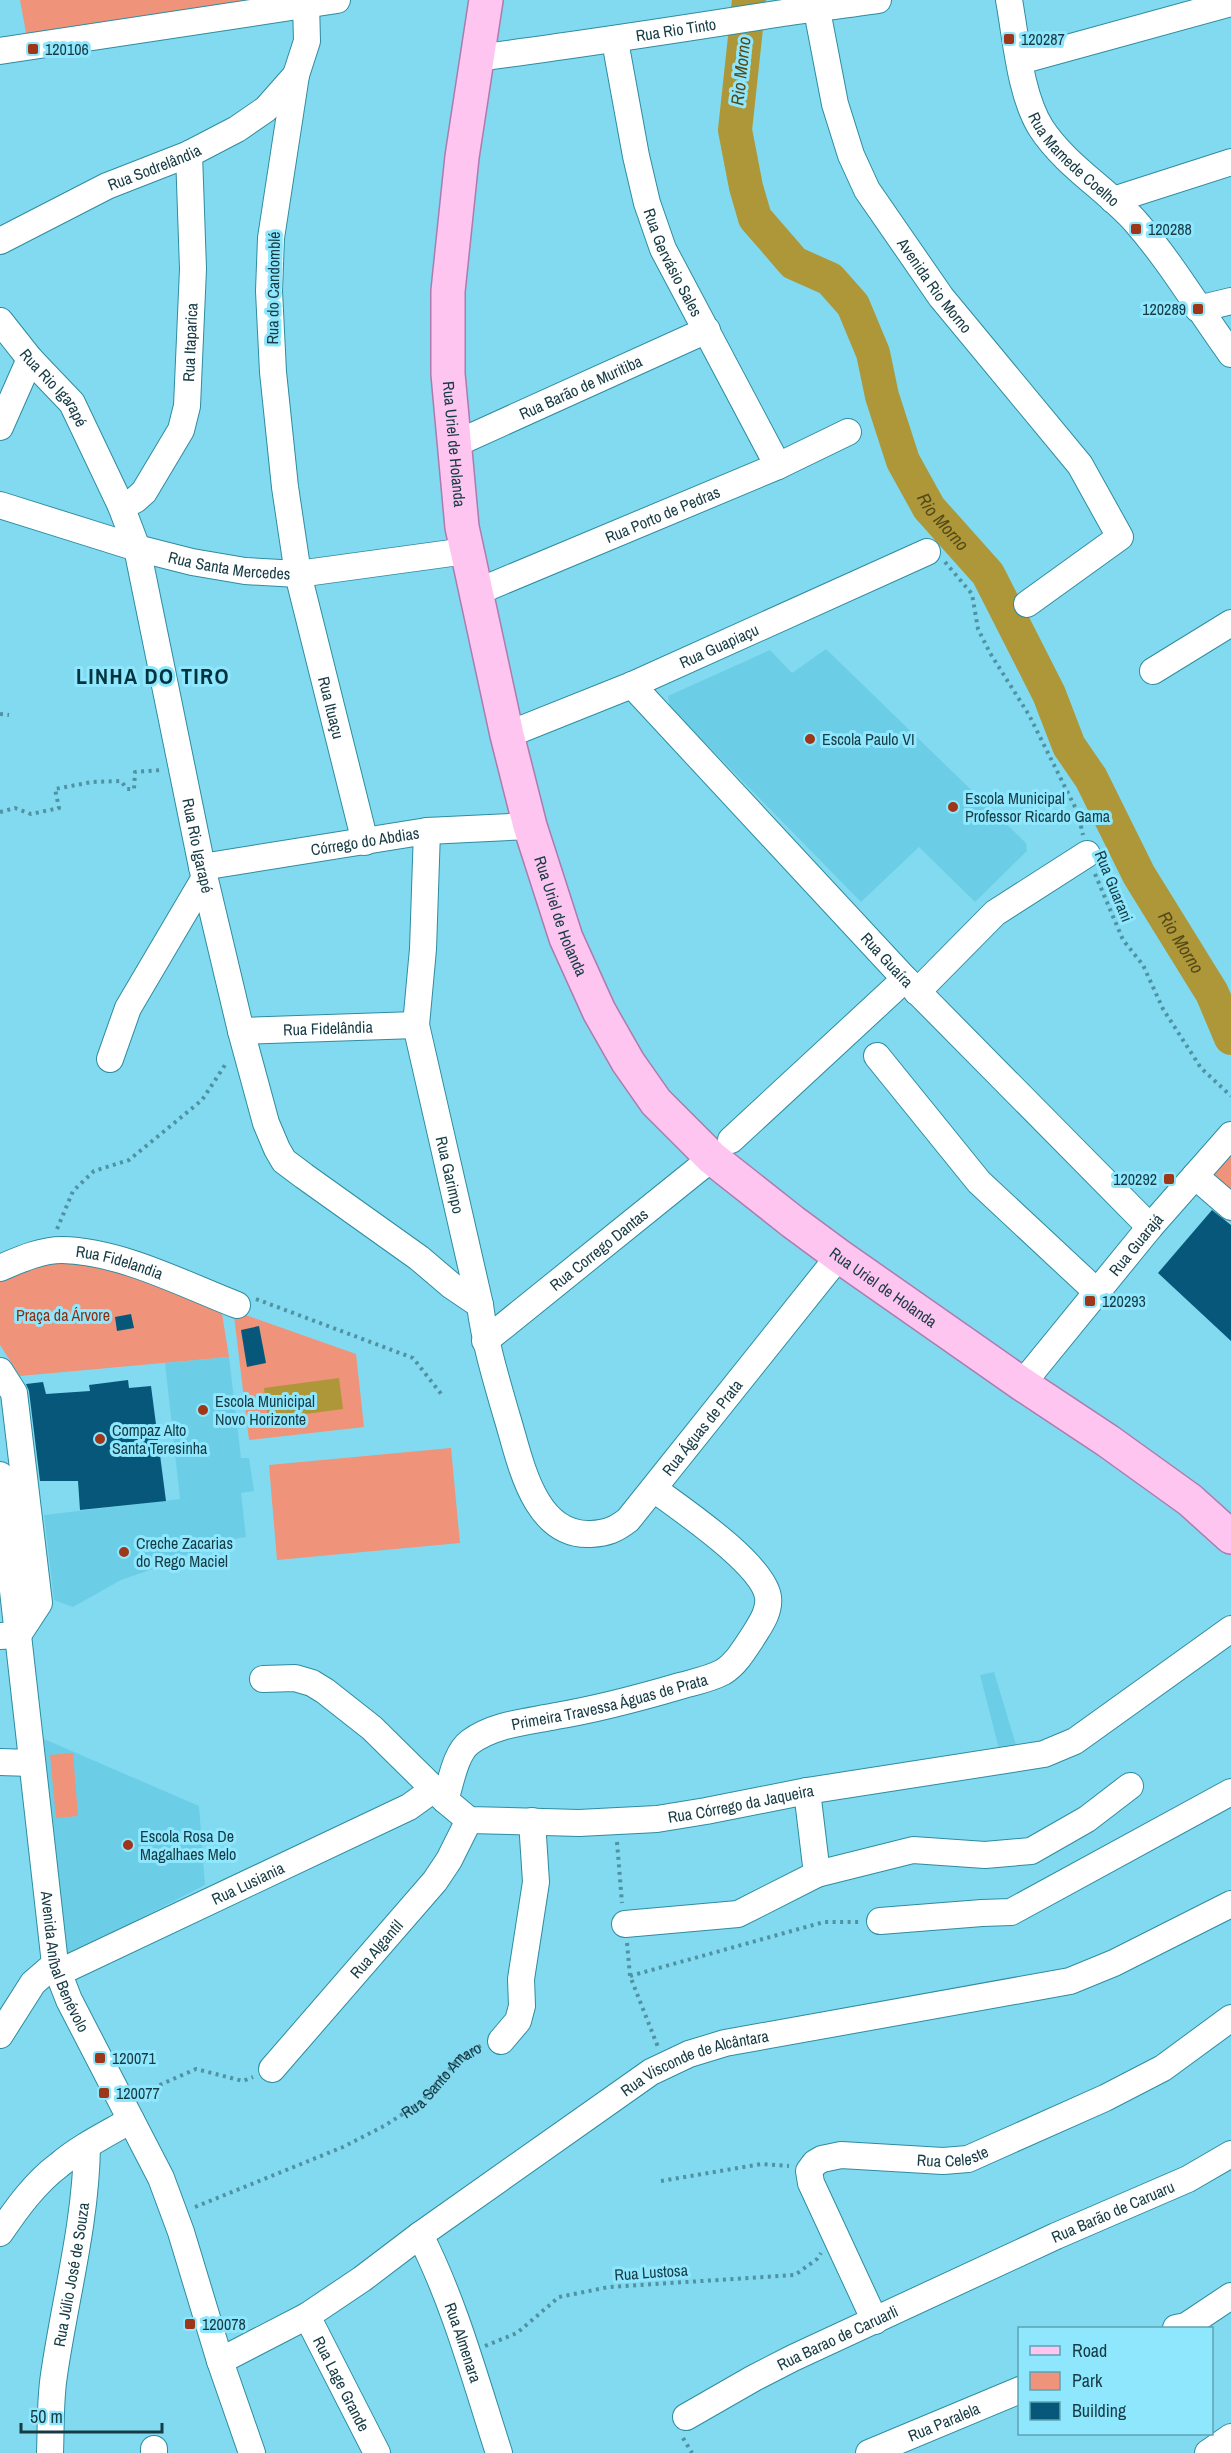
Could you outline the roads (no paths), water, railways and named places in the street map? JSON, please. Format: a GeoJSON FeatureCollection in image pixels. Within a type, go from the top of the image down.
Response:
{"type":"FeatureCollection","features":[{"type":"Feature","properties":{"kind":"main road","name":"Rua Uriel de Holanda"},"geometry":{"type":"LineString","coordinates":[[486,0],[457,196],[448,291],[448,374],[453,446],[466,550],[507,735],[530,826],[566,938],[599,1011],[628,1062],[656,1102],[722,1149],[787,1218],[1022,1384],[1163,1480],[1190,1500],[1231,1537]]}},
{"type":"Feature","properties":{"kind":"street"},"geometry":{"type":"LineString","coordinates":[[0,51],[337,0]]}},
{"type":"Feature","properties":{"kind":"street","name":"Rua Rio Tinto"},"geometry":{"type":"LineString","coordinates":[[476,58],[744,20],[815,5],[878,0]]}},
{"type":"Feature","properties":{"kind":"street","name":"Rua Mamede Coelho"},"geometry":{"type":"LineString","coordinates":[[1010,0],[1029,99],[1041,128],[1065,156],[1113,200],[1149,238],[1231,354]]}},
{"type":"Feature","properties":{"kind":"street","name":"Rua do Candomblé"},"geometry":{"type":"LineString","coordinates":[[298,574],[276,406],[269,291],[272,238],[296,75],[307,41],[306,3]]}},
{"type":"Feature","properties":{"kind":"street"},"geometry":{"type":"LineString","coordinates":[[1020,61],[1231,3]]}},
{"type":"Feature","properties":{"kind":"street","name":"Avenida Rio Morno"},"geometry":{"type":"LineString","coordinates":[[815,5],[835,104],[851,155],[867,190],[941,297],[1080,465],[1120,537],[1027,604]]}},
{"type":"Feature","properties":{"kind":"street","name":"Rua Gervásio Sales"},"geometry":{"type":"LineString","coordinates":[[615,40],[636,156],[647,203],[663,249],[778,465]]}},
{"type":"Feature","properties":{"kind":"street","name":"Rua Sodrelândia"},"geometry":{"type":"LineString","coordinates":[[0,241],[107,186],[189,154],[237,129],[266,109],[296,75]]}},
{"type":"Feature","properties":{"kind":"street","name":"Rua Itaparica"},"geometry":{"type":"LineString","coordinates":[[122,506],[135,500],[144,492],[181,430],[187,406],[193,269],[189,154]]}},
{"type":"Feature","properties":{"kind":"street"},"geometry":{"type":"LineString","coordinates":[[1113,200],[1231,162]]}},
{"type":"Feature","properties":{"kind":"street"},"geometry":{"type":"LineString","coordinates":[[1198,309],[1231,301]]}},
{"type":"Feature","properties":{"kind":"street","name":"Rua Rio Igarapé"},"geometry":{"type":"LineString","coordinates":[[0,321],[30,359],[72,403],[122,506],[137,548],[203,873],[242,1035],[266,1123],[277,1149],[284,1161],[420,1258],[452,1286],[480,1305]]}},
{"type":"Feature","properties":{"kind":"street","name":"Rua Barão de Muritiba"},"geometry":{"type":"LineString","coordinates":[[453,446],[706,330]]}},
{"type":"Feature","properties":{"kind":"street"},"geometry":{"type":"LineString","coordinates":[[0,427],[30,359]]}},
{"type":"Feature","properties":{"kind":"street","name":"Rua Porto de Pedras"},"geometry":{"type":"LineString","coordinates":[[477,592],[778,465],[848,432]]}},
{"type":"Feature","properties":{"kind":"street","name":"Rua Santa Mercedes"},"geometry":{"type":"LineString","coordinates":[[0,505],[137,548],[192,562],[244,571],[298,574],[466,550]]}},
{"type":"Feature","properties":{"kind":"street","name":"Rua Guapiaçu"},"geometry":{"type":"LineString","coordinates":[[507,735],[632,685],[927,552]]}},
{"type":"Feature","properties":{"kind":"street","name":"Rua Ituaçu"},"geometry":{"type":"LineString","coordinates":[[298,574],[365,842]]}},
{"type":"Feature","properties":{"kind":"street"},"geometry":{"type":"LineString","coordinates":[[1153,670],[1231,623]]}},
{"type":"Feature","properties":{"kind":"street","name":"Rua Guaíra"},"geometry":{"type":"LineString","coordinates":[[632,685],[911,985],[1150,1227]]}},
{"type":"Feature","properties":{"kind":"street","name":"Córrego do Abdias"},"geometry":{"type":"LineString","coordinates":[[203,873],[427,831],[530,826]]}},
{"type":"Feature","properties":{"kind":"street","name":"Rua Garimpo"},"geometry":{"type":"LineString","coordinates":[[427,831],[423,949],[416,1025],[480,1305],[485,1341],[522,1465],[530,1488],[541,1508]]}},
{"type":"Feature","properties":{"kind":"street","name":"Rua Corrego Dantas"},"geometry":{"type":"LineString","coordinates":[[485,1341],[722,1149],[995,913],[1087,854]]}},
{"type":"Feature","properties":{"kind":"street"},"geometry":{"type":"LineString","coordinates":[[110,1059],[128,1008],[203,873]]}},
{"type":"Feature","properties":{"kind":"street","name":"Rua Fidelândia"},"geometry":{"type":"LineString","coordinates":[[242,1035],[416,1025]]}},
{"type":"Feature","properties":{"kind":"street"},"geometry":{"type":"LineString","coordinates":[[877,1056],[979,1182],[1091,1285]]}},
{"type":"Feature","properties":{"kind":"street","name":"Rua Guarajá"},"geometry":{"type":"LineString","coordinates":[[1022,1384],[1091,1285],[1150,1227],[1231,1136]]}},
{"type":"Feature","properties":{"kind":"street"},"geometry":{"type":"LineString","coordinates":[[1196,1176],[1231,1207]]}},
{"type":"Feature","properties":{"kind":"street","name":"Rua Fidelandia"},"geometry":{"type":"LineString","coordinates":[[0,1268],[33,1255],[60,1250],[80,1252],[116,1258],[237,1305]]}},
{"type":"Feature","properties":{"kind":"street","name":"Rua Águas de Prata"},"geometry":{"type":"LineString","coordinates":[[541,1508],[553,1523],[581,1535],[615,1530],[628,1520],[839,1256]]}},
{"type":"Feature","properties":{"kind":"street"},"geometry":{"type":"LineString","coordinates":[[0,1371],[14,1393],[39,1603],[9,1635]]}},
{"type":"Feature","properties":{"kind":"street","name":"Avenida Aníbal Benévolo"},"geometry":{"type":"LineString","coordinates":[[0,1480],[9,1635],[32,1763],[57,1968],[69,2000],[161,2178],[252,2453]]}},
{"type":"Feature","properties":{"kind":"street","name":"Primeira Travessa Águas de Prata"},"geometry":{"type":"LineString","coordinates":[[439,1794],[468,1743],[489,1731],[653,1694],[724,1671],[740,1655],[762,1622],[768,1608],[768,1595],[764,1586],[753,1571],[722,1540],[654,1489]]}},
{"type":"Feature","properties":{"kind":"street","name":"Rua Córrego da Jaqueira"},"geometry":{"type":"LineString","coordinates":[[470,1820],[579,1823],[657,1819],[807,1791],[1044,1754],[1075,1741],[1231,1629]]}},
{"type":"Feature","properties":{"kind":"street"},"geometry":{"type":"LineString","coordinates":[[263,1679],[295,1678],[312,1683],[325,1691],[372,1728],[439,1794],[470,1820]]}},
{"type":"Feature","properties":{"kind":"street"},"geometry":{"type":"LineString","coordinates":[[0,1762],[32,1763]]}},
{"type":"Feature","properties":{"kind":"street"},"geometry":{"type":"LineString","coordinates":[[624,1924],[738,1914],[817,1874],[913,1850],[985,1855],[1031,1851],[1087,1819],[1130,1786]]}},
{"type":"Feature","properties":{"kind":"street"},"geometry":{"type":"LineString","coordinates":[[807,1791],[817,1874]]}},
{"type":"Feature","properties":{"kind":"street"},"geometry":{"type":"LineString","coordinates":[[880,1921],[1011,1912],[1231,1792]]}},
{"type":"Feature","properties":{"kind":"street","name":"Rua Lusiania"},"geometry":{"type":"LineString","coordinates":[[0,2035],[33,1983],[57,1968],[439,1794]]}},
{"type":"Feature","properties":{"kind":"street","name":"Rua Algantil"},"geometry":{"type":"LineString","coordinates":[[272,2069],[435,1881],[470,1820]]}},
{"type":"Feature","properties":{"kind":"street","name":"Rua Santo Amaro"},"geometry":{"type":"LineString","coordinates":[[501,2041],[518,2021],[522,2006],[520,1979],[536,1881],[532,1821]]}},
{"type":"Feature","properties":{"kind":"street","name":"Rua Visconde de Alcântara"},"geometry":{"type":"LineString","coordinates":[[220,2361],[307,2316],[651,2072],[689,2054],[725,2043],[1070,1981],[1114,1963],[1231,1904]]}},
{"type":"Feature","properties":{"kind":"street","name":"Rua Celeste"},"geometry":{"type":"LineString","coordinates":[[874,2321],[811,2183],[810,2167],[822,2159],[841,2155],[943,2162],[968,2158],[1105,2097],[1163,2068],[1231,2018]]}},
{"type":"Feature","properties":{"kind":"street"},"geometry":{"type":"LineString","coordinates":[[0,2233],[39,2182],[59,2164],[87,2146],[127,2111]]}},
{"type":"Feature","properties":{"kind":"street","name":"Rua Júlio José de Souza"},"geometry":{"type":"LineString","coordinates":[[50,2453],[53,2377],[82,2213],[87,2179],[87,2146]]}},
{"type":"Feature","properties":{"kind":"street","name":"Rua Barão de Caruaru"},"geometry":{"type":"LineString","coordinates":[[993,2267],[1056,2236],[1188,2179],[1231,2154]]}},
{"type":"Feature","properties":{"kind":"street","name":"Rua Almenara"},"geometry":{"type":"LineString","coordinates":[[420,2235],[440,2273],[499,2453]]}},
{"type":"Feature","properties":{"kind":"street","name":"Rua Barao de Caruarli"},"geometry":{"type":"LineString","coordinates":[[686,2417],[754,2378],[993,2267]]}},
{"type":"Feature","properties":{"kind":"street"},"geometry":{"type":"LineString","coordinates":[[1181,2327],[1231,2296]]}},
{"type":"Feature","properties":{"kind":"street","name":"Rua Lage Grande"},"geometry":{"type":"LineString","coordinates":[[307,2316],[376,2453]]}},
{"type":"Feature","properties":{"kind":"street","name":"Rua Paralela"},"geometry":{"type":"LineString","coordinates":[[869,2453],[1018,2391]]}},
{"type":"Feature","properties":{"kind":"street"},"geometry":{"type":"LineString","coordinates":[[1208,2453],[1231,2437]]}},
{"type":"Feature","properties":{"kind":"waterway","name":"Rio Morno"},"geometry":{"type":"LineString","coordinates":[[749,0],[735,130],[746,187],[755,218],[794,263],[830,279],[853,305],[873,353],[882,396],[903,461],[929,508],[988,574],[1049,694],[1069,746],[1091,778],[1139,875],[1212,993],[1231,1038]]}},
{"type":"Feature","properties":{"kind":"place","name":"120287"},"geometry":{"type":"Point","coordinates":[1009,39]}},
{"type":"Feature","properties":{"kind":"place","name":"120106"},"geometry":{"type":"Point","coordinates":[33,49]}},
{"type":"Feature","properties":{"kind":"place","name":"120288"},"geometry":{"type":"Point","coordinates":[1136,229]}},
{"type":"Feature","properties":{"kind":"place","name":"120289"},"geometry":{"type":"Point","coordinates":[1198,309]}},
{"type":"Feature","properties":{"kind":"place","name":"Escola Paulo VI"},"geometry":{"type":"Point","coordinates":[810,739]}},
{"type":"Feature","properties":{"kind":"place","name":"Escola Municipal Professor Ricardo Gama"},"geometry":{"type":"Point","coordinates":[953,807]}},
{"type":"Feature","properties":{"kind":"place","name":"120292"},"geometry":{"type":"Point","coordinates":[1169,1179]}},
{"type":"Feature","properties":{"kind":"place","name":"120293"},"geometry":{"type":"Point","coordinates":[1090,1301]}},
{"type":"Feature","properties":{"kind":"place","name":"Escola Municipal Novo Horizonte"},"geometry":{"type":"Point","coordinates":[203,1410]}},
{"type":"Feature","properties":{"kind":"place","name":"Compaz Alto Santa Teresinha"},"geometry":{"type":"Point","coordinates":[100,1439]}},
{"type":"Feature","properties":{"kind":"place","name":"Creche Zacarias do Rego Maciel"},"geometry":{"type":"Point","coordinates":[124,1552]}},
{"type":"Feature","properties":{"kind":"place","name":"Escola Rosa De Magalhaes Melo"},"geometry":{"type":"Point","coordinates":[128,1845]}},
{"type":"Feature","properties":{"kind":"place","name":"120071"},"geometry":{"type":"Point","coordinates":[100,2058]}},
{"type":"Feature","properties":{"kind":"place","name":"120077"},"geometry":{"type":"Point","coordinates":[104,2093]}},
{"type":"Feature","properties":{"kind":"place","name":"120078"},"geometry":{"type":"Point","coordinates":[190,2324]}},
{"type":"Feature","properties":{"kind":"district","name":"LINHA DO TIRO"},"geometry":{"type":"Point","coordinates":[153,676]}},
{"type":"Feature","properties":{"kind":"park label","name":"Praça da Árvore"},"geometry":{"type":"Point","coordinates":[63,1315]}}]}
